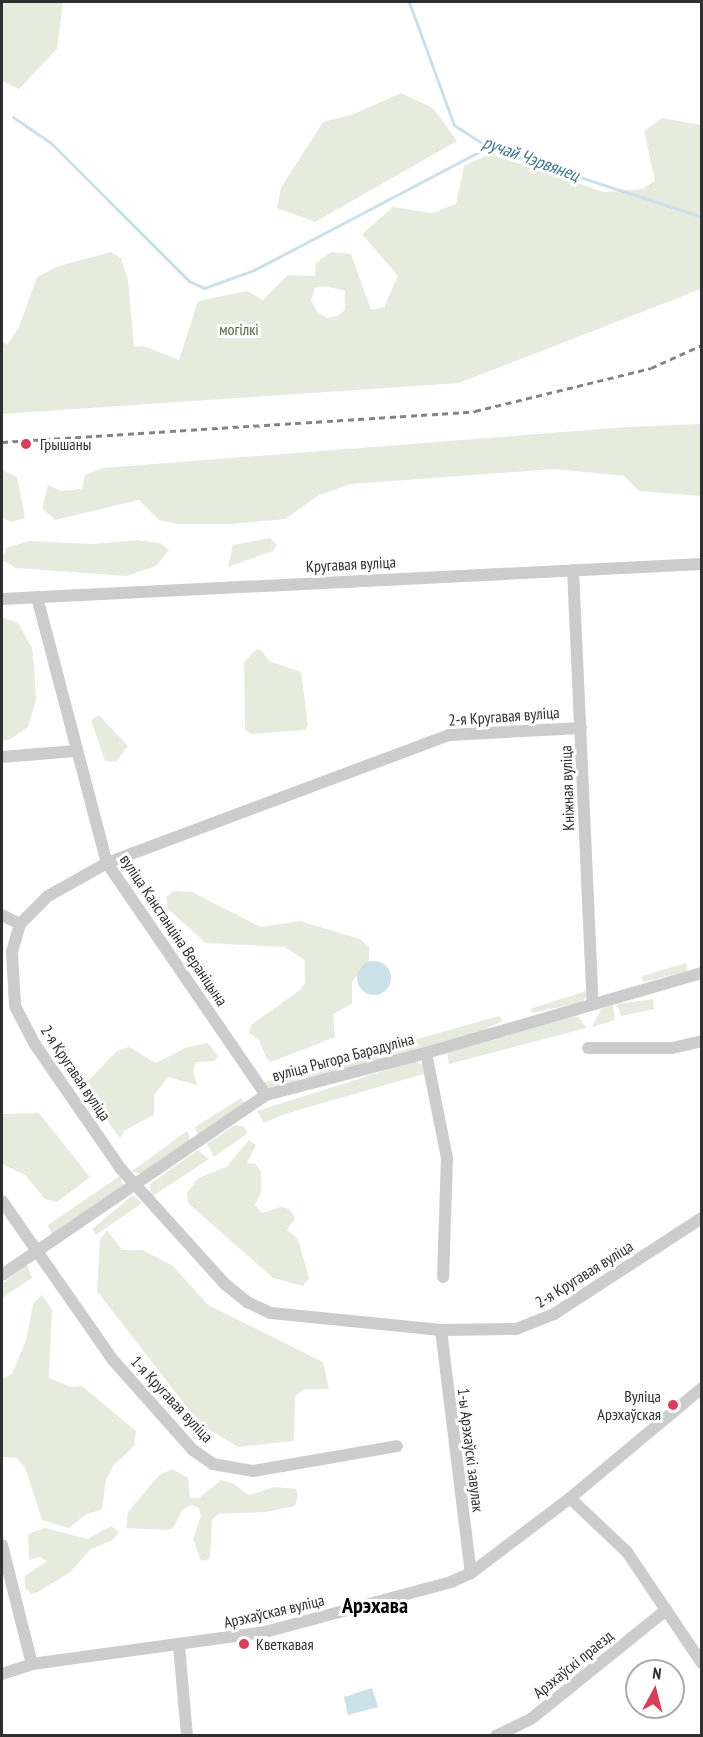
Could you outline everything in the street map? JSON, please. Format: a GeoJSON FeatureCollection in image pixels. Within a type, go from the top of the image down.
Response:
{"type":"FeatureCollection","features":[{"type":"Feature","properties":{"kind":"street","name":"Кругавая вуліца"},"geometry":{"type":"LineString","coordinates":[[2,598],[702,564]]}},
{"type":"Feature","properties":{"kind":"street","name":"Кніжная вуліца"},"geometry":{"type":"LineString","coordinates":[[573,570],[593,1003]]}},
{"type":"Feature","properties":{"kind":"street","name":"вуліца Канстанціна Вераніцына"},"geometry":{"type":"LineString","coordinates":[[37,597],[75,751],[107,863],[266,1095]]}},
{"type":"Feature","properties":{"kind":"street","name":"2-я Кругавая вуліца"},"geometry":{"type":"LineString","coordinates":[[581,728],[449,735],[107,863],[48,896],[20,924],[12,952],[15,1006],[34,1043],[135,1183],[225,1284],[247,1302],[272,1312],[300,1317],[441,1330],[498,1330],[535,1323],[702,1218]]}},
{"type":"Feature","properties":{"kind":"street"},"geometry":{"type":"LineString","coordinates":[[2,757],[75,751]]}},
{"type":"Feature","properties":{"kind":"street"},"geometry":{"type":"LineString","coordinates":[[2,915],[20,924]]}},
{"type":"Feature","properties":{"kind":"street","name":"вуліца Рыгора Барадуліна"},"geometry":{"type":"LineString","coordinates":[[2,1275],[266,1095],[426,1053],[702,973]]}},
{"type":"Feature","properties":{"kind":"street"},"geometry":{"type":"LineString","coordinates":[[588,1048],[672,1048],[702,1041]]}},
{"type":"Feature","properties":{"kind":"street"},"geometry":{"type":"LineString","coordinates":[[426,1053],[447,1158],[443,1277]]}},
{"type":"Feature","properties":{"kind":"street","name":"1-я Кругавая вуліца"},"geometry":{"type":"LineString","coordinates":[[2,1201],[113,1360],[193,1450],[213,1464],[253,1471],[397,1446]]}},
{"type":"Feature","properties":{"kind":"street","name":"1-ы Арэхаўскі завулак"},"geometry":{"type":"LineString","coordinates":[[441,1330],[471,1573]]}},
{"type":"Feature","properties":{"kind":"street","name":"Арэхаўская вуліца"},"geometry":{"type":"LineString","coordinates":[[2,1674],[32,1664],[179,1646],[308,1622],[471,1573],[570,1497],[702,1388]]}},
{"type":"Feature","properties":{"kind":"street"},"geometry":{"type":"LineString","coordinates":[[570,1497],[627,1552],[702,1663]]}},
{"type":"Feature","properties":{"kind":"street"},"geometry":{"type":"LineString","coordinates":[[2,1545],[32,1664]]}},
{"type":"Feature","properties":{"kind":"street","name":"Арэхаўскі праезд"},"geometry":{"type":"LineString","coordinates":[[496,1736],[531,1719],[666,1610]]}},
{"type":"Feature","properties":{"kind":"street"},"geometry":{"type":"LineString","coordinates":[[179,1646],[187,1736]]}},
{"type":"Feature","properties":{"kind":"green space"},"geometry":{"type":"Polygon","coordinates":[[[2,2],[63,2],[57,49],[19,89],[2,81],[2,2]]]}},
{"type":"Feature","properties":{"kind":"green space"},"geometry":{"type":"Polygon","coordinates":[[[401,93],[433,108],[457,141],[315,222],[277,208],[281,188],[323,122],[354,114],[401,93]]]}},
{"type":"Feature","properties":{"kind":"green space","name":"могілкі"},"geometry":{"type":"Polygon","coordinates":[[[662,118],[701,125],[701,289],[459,383],[2,414],[2,341],[7,345],[19,327],[37,277],[59,266],[111,252],[121,258],[128,280],[134,347],[144,346],[179,360],[198,301],[247,291],[263,300],[288,275],[315,276],[316,263],[331,252],[351,254],[371,310],[384,307],[398,276],[362,234],[393,207],[432,213],[456,204],[464,166],[490,154],[604,192],[642,189],[655,181],[644,131],[662,118]],[[325,286],[315,288],[311,300],[318,313],[327,318],[337,316],[345,310],[345,291],[325,286]]]}},
{"type":"Feature","properties":{"kind":"green space"},"geometry":{"type":"Polygon","coordinates":[[[701,424],[701,496],[639,491],[624,476],[554,469],[351,484],[319,495],[285,519],[233,524],[177,524],[159,520],[139,500],[55,520],[42,508],[48,485],[61,491],[82,489],[85,475],[103,468],[627,427],[701,424]]]}},
{"type":"Feature","properties":{"kind":"green space"},"geometry":{"type":"Polygon","coordinates":[[[2,470],[17,477],[25,518],[11,522],[2,517],[2,470]]]}},
{"type":"Feature","properties":{"kind":"green space"},"geometry":{"type":"Polygon","coordinates":[[[270,538],[277,545],[273,551],[228,567],[233,545],[270,538]]]}},
{"type":"Feature","properties":{"kind":"green space"},"geometry":{"type":"Polygon","coordinates":[[[137,540],[160,543],[169,550],[156,566],[127,576],[16,568],[2,560],[6,548],[29,541],[93,544],[137,540]]]}},
{"type":"Feature","properties":{"kind":"green space"},"geometry":{"type":"Polygon","coordinates":[[[2,617],[18,623],[32,648],[36,700],[28,727],[9,740],[2,740],[2,617]]]}},
{"type":"Feature","properties":{"kind":"green space"},"geometry":{"type":"Polygon","coordinates":[[[256,650],[261,650],[269,661],[301,672],[308,725],[305,730],[251,734],[245,730],[244,662],[256,650]]]}},
{"type":"Feature","properties":{"kind":"green space"},"geometry":{"type":"Polygon","coordinates":[[[99,715],[128,746],[116,762],[105,761],[91,720],[99,715]]]}},
{"type":"Feature","properties":{"kind":"green space"},"geometry":{"type":"Polygon","coordinates":[[[174,891],[192,892],[261,927],[300,921],[360,939],[369,947],[369,961],[352,982],[352,1004],[333,1014],[335,1037],[271,1062],[266,1058],[259,1040],[249,1033],[251,1025],[300,990],[305,983],[305,960],[285,947],[206,943],[168,909],[166,897],[174,891]]]}},
{"type":"Feature","properties":{"kind":"green space"},"geometry":{"type":"Polygon","coordinates":[[[686,963],[687,971],[643,982],[642,976],[686,963]]]}},
{"type":"Feature","properties":{"kind":"green space"},"geometry":{"type":"Polygon","coordinates":[[[589,990],[583,1002],[532,1013],[530,1009],[589,990]]]}},
{"type":"Feature","properties":{"kind":"green space"},"geometry":{"type":"Polygon","coordinates":[[[653,999],[654,1009],[621,1016],[617,1004],[653,999]]]}},
{"type":"Feature","properties":{"kind":"green space"},"geometry":{"type":"Polygon","coordinates":[[[613,1005],[615,1020],[592,1027],[601,1009],[613,1005]]]}},
{"type":"Feature","properties":{"kind":"green space"},"geometry":{"type":"Polygon","coordinates":[[[499,1016],[503,1021],[477,1033],[273,1090],[261,1083],[499,1016]]]}},
{"type":"Feature","properties":{"kind":"green space"},"geometry":{"type":"Polygon","coordinates":[[[572,1017],[579,1017],[586,1028],[449,1064],[447,1053],[572,1017]]]}},
{"type":"Feature","properties":{"kind":"green space"},"geometry":{"type":"Polygon","coordinates":[[[208,1043],[218,1056],[215,1061],[196,1062],[193,1071],[197,1085],[168,1077],[154,1095],[154,1115],[125,1130],[120,1138],[82,1087],[117,1051],[129,1047],[156,1063],[187,1047],[208,1043]]]}},
{"type":"Feature","properties":{"kind":"green space"},"geometry":{"type":"Polygon","coordinates":[[[415,1061],[425,1066],[427,1073],[285,1114],[264,1123],[257,1111],[415,1061]]]}},
{"type":"Feature","properties":{"kind":"green space"},"geometry":{"type":"Polygon","coordinates":[[[241,1098],[245,1104],[198,1135],[195,1127],[241,1098]]]}},
{"type":"Feature","properties":{"kind":"green space"},"geometry":{"type":"Polygon","coordinates":[[[39,1113],[90,1177],[57,1202],[45,1199],[25,1175],[4,1165],[2,1159],[2,1114],[39,1113]]]}},
{"type":"Feature","properties":{"kind":"green space"},"geometry":{"type":"Polygon","coordinates":[[[235,1125],[243,1126],[248,1133],[214,1157],[207,1144],[235,1125]]]}},
{"type":"Feature","properties":{"kind":"green space"},"geometry":{"type":"Polygon","coordinates":[[[187,1131],[191,1141],[141,1174],[132,1171],[187,1131]]]}},
{"type":"Feature","properties":{"kind":"green space"},"geometry":{"type":"Polygon","coordinates":[[[249,1140],[256,1145],[247,1163],[256,1164],[261,1172],[261,1192],[255,1205],[262,1213],[281,1207],[290,1209],[295,1218],[287,1230],[298,1239],[309,1278],[303,1286],[273,1278],[188,1203],[187,1193],[198,1178],[226,1167],[249,1140]]]}},
{"type":"Feature","properties":{"kind":"green space"},"geometry":{"type":"Polygon","coordinates":[[[198,1150],[209,1159],[151,1197],[150,1184],[198,1150]]]}},
{"type":"Feature","properties":{"kind":"green space"},"geometry":{"type":"Polygon","coordinates":[[[120,1176],[123,1187],[52,1235],[48,1225],[120,1176]]]}},
{"type":"Feature","properties":{"kind":"green space"},"geometry":{"type":"Polygon","coordinates":[[[133,1195],[142,1203],[96,1235],[92,1229],[133,1195]]]}},
{"type":"Feature","properties":{"kind":"green space"},"geometry":{"type":"Polygon","coordinates":[[[107,1230],[122,1250],[143,1250],[173,1266],[208,1305],[323,1362],[329,1389],[305,1389],[295,1396],[294,1441],[238,1447],[200,1424],[97,1291],[100,1240],[107,1230]]]}},
{"type":"Feature","properties":{"kind":"green space"},"geometry":{"type":"Polygon","coordinates":[[[27,1265],[32,1278],[2,1298],[2,1284],[27,1265]]]}},
{"type":"Feature","properties":{"kind":"green space"},"geometry":{"type":"Polygon","coordinates":[[[42,1295],[52,1310],[49,1378],[71,1387],[82,1386],[136,1431],[134,1446],[114,1465],[106,1479],[102,1509],[85,1515],[69,1528],[42,1520],[25,1467],[17,1458],[2,1457],[2,1379],[12,1374],[27,1337],[33,1303],[42,1295]]]}},
{"type":"Feature","properties":{"kind":"green space"},"geometry":{"type":"Polygon","coordinates":[[[172,1469],[188,1478],[190,1498],[199,1498],[221,1480],[232,1483],[249,1495],[274,1487],[296,1489],[298,1495],[295,1506],[266,1512],[218,1514],[212,1520],[210,1559],[201,1561],[193,1539],[201,1516],[199,1508],[192,1505],[183,1509],[173,1528],[166,1530],[126,1528],[128,1512],[159,1475],[172,1469]]]}},
{"type":"Feature","properties":{"kind":"green space"},"geometry":{"type":"Polygon","coordinates":[[[111,1526],[119,1532],[113,1540],[91,1549],[69,1573],[38,1592],[31,1594],[25,1587],[25,1576],[47,1561],[40,1557],[29,1560],[28,1534],[45,1528],[88,1539],[111,1526]]]}},
{"type":"Feature","properties":{"kind":"water"},"geometry":{"type":"Polygon","coordinates":[[[374,961],[386,966],[391,978],[386,990],[374,995],[362,990],[357,978],[362,966],[374,961]]]}},
{"type":"Feature","properties":{"kind":"water"},"geometry":{"type":"Polygon","coordinates":[[[372,1688],[378,1707],[348,1715],[344,1697],[372,1688]]]}},
{"type":"Feature","properties":{"kind":"waterway","name":"ручай Чэрвянец"},"geometry":{"type":"LineString","coordinates":[[409,2],[454,125],[488,147],[702,217]]}},
{"type":"Feature","properties":{"kind":"waterway"},"geometry":{"type":"LineString","coordinates":[[13,117],[51,143],[189,281],[204,288],[254,270],[488,147]]}},
{"type":"Feature","properties":{"kind":"railway"},"geometry":{"type":"LineString","coordinates":[[2,442],[475,411],[651,368],[702,345]]}},
{"type":"Feature","properties":{"kind":"place","name":"Грышаны"},"geometry":{"type":"Point","coordinates":[26,444]}},
{"type":"Feature","properties":{"kind":"place","name":"Вуліца Арэхаўская"},"geometry":{"type":"Point","coordinates":[673,1405]}},
{"type":"Feature","properties":{"kind":"place","name":"Кветкавая"},"geometry":{"type":"Point","coordinates":[244,1644]}},
{"type":"Feature","properties":{"kind":"district","name":"Арэхава"},"geometry":{"type":"Point","coordinates":[375,1606]}}]}
